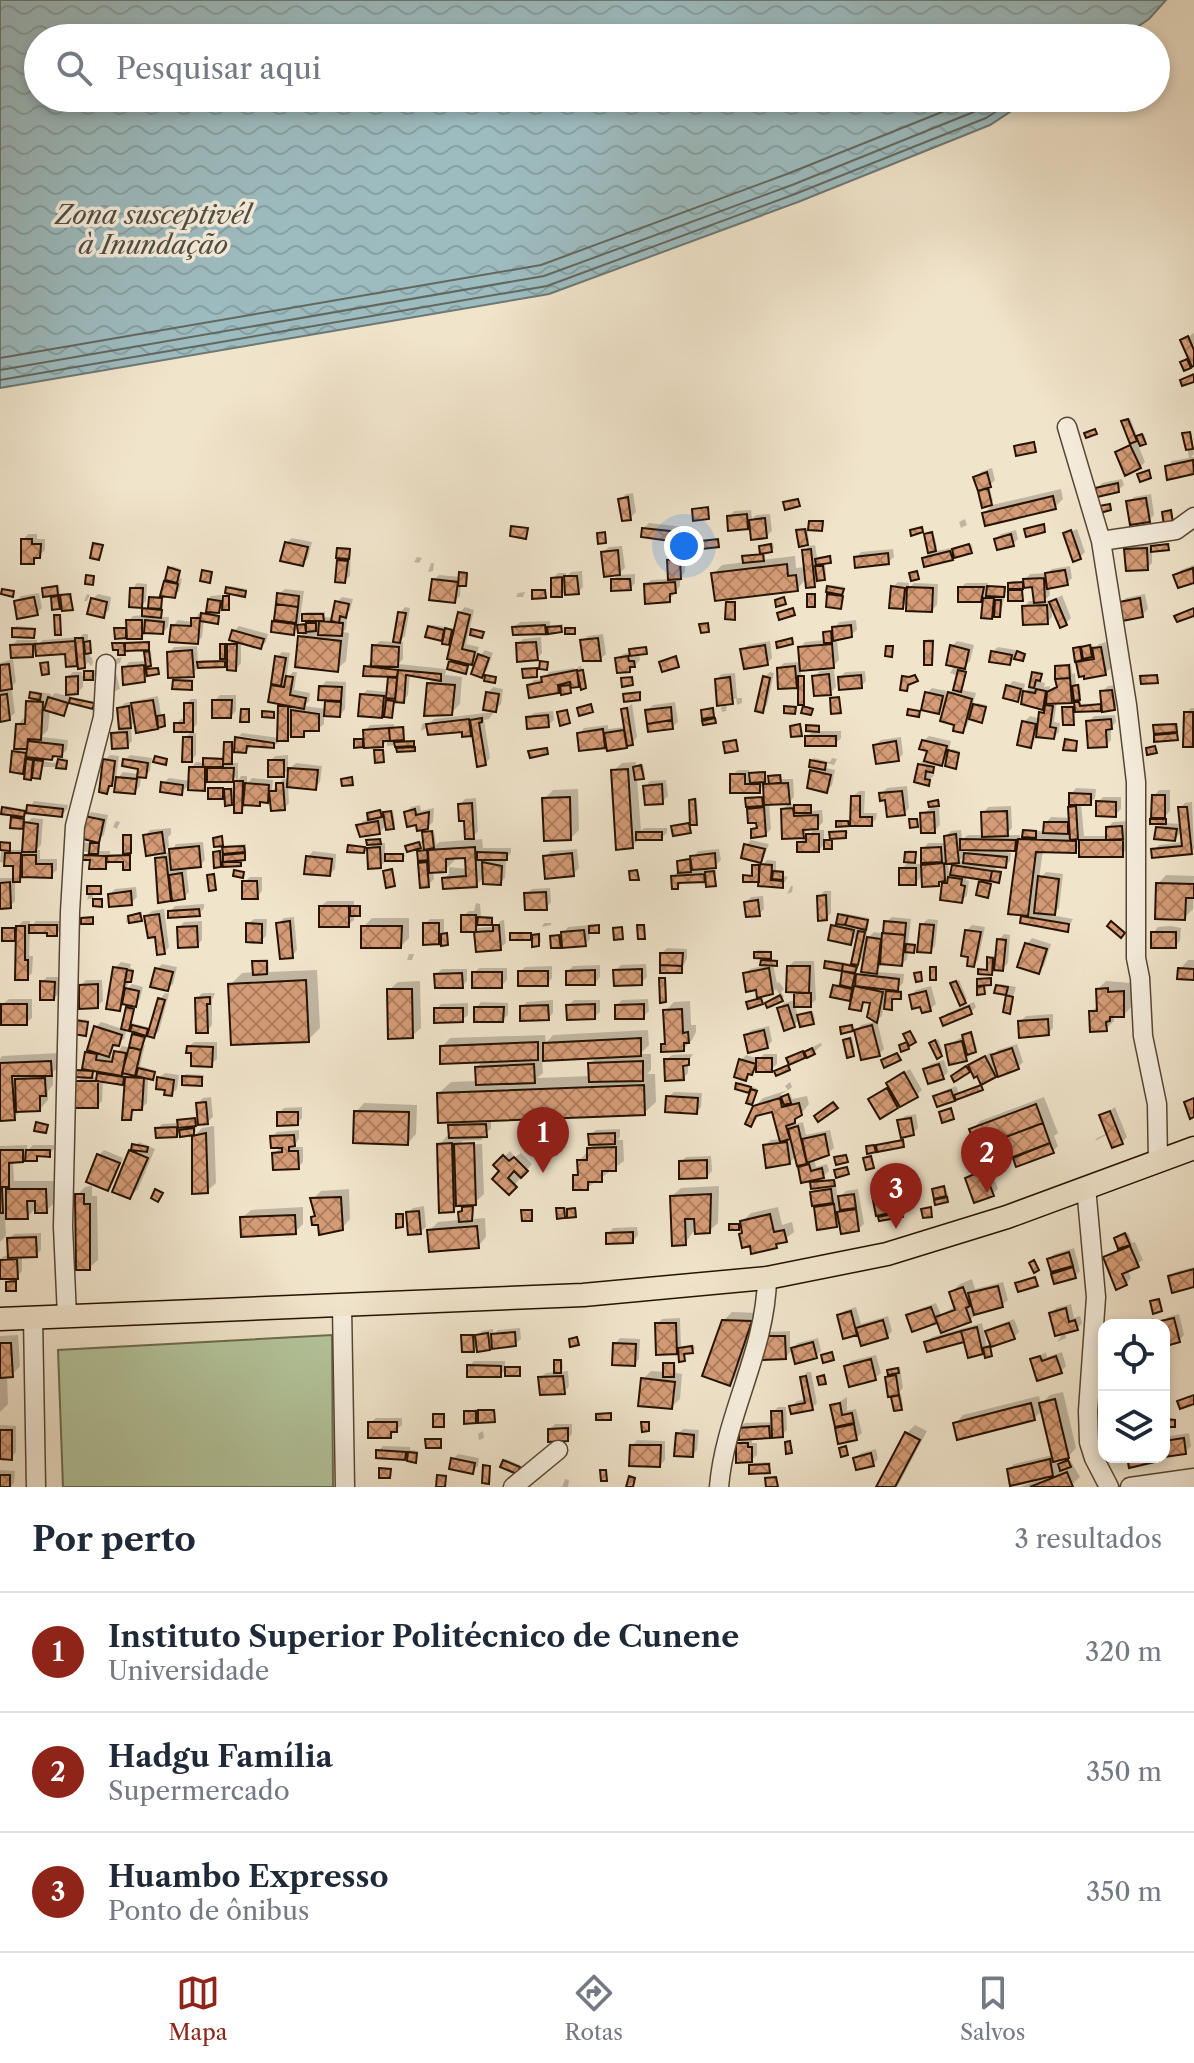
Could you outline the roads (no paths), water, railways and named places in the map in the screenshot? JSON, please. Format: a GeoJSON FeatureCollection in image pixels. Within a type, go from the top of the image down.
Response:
{"type":"FeatureCollection","features":[{"type":"Feature","properties":{"kind":"main road"},"geometry":{"type":"LineString","coordinates":[[0,1319],[583,1295],[767,1278],[887,1254],[1007,1217],[1194,1148]]}},
{"type":"Feature","properties":{"kind":"street"},"geometry":{"type":"LineString","coordinates":[[1067,427],[1101,541],[1119,647],[1136,782],[1136,958],[1143,1036],[1157,1104],[1158,1160]]}},
{"type":"Feature","properties":{"kind":"street"},"geometry":{"type":"LineString","coordinates":[[1101,541],[1176,530],[1194,517]]}},
{"type":"Feature","properties":{"kind":"street"},"geometry":{"type":"LineString","coordinates":[[67,1316],[63,1227],[73,869],[78,813],[103,717],[106,664]]}},
{"type":"Feature","properties":{"kind":"street"},"geometry":{"type":"LineString","coordinates":[[1086,1187],[1096,1297],[1088,1411],[1089,1442],[1109,1487]]}},
{"type":"Feature","properties":{"kind":"street"},"geometry":{"type":"LineString","coordinates":[[719,1487],[724,1445],[764,1322],[767,1278]]}},
{"type":"Feature","properties":{"kind":"street"},"geometry":{"type":"LineString","coordinates":[[342,1306],[345,1487]]}},
{"type":"Feature","properties":{"kind":"street"},"geometry":{"type":"LineString","coordinates":[[33,1317],[36,1487]]}},
{"type":"Feature","properties":{"kind":"street"},"geometry":{"type":"LineString","coordinates":[[513,1487],[558,1450]]}},
{"type":"Feature","properties":{"kind":"street"},"geometry":{"type":"LineString","coordinates":[[1130,1487],[1194,1478]]}},
{"type":"Feature","properties":{"kind":"water","name":"Zona susceptivél à Inundação"},"geometry":{"type":"Polygon","coordinates":[[[0,0],[1166,0],[1142,24],[24,24],[24,112],[1010,112],[990,125],[798,202],[549,294],[0,388],[0,0]]]}},
{"type":"Feature","properties":{"kind":"place","name":"Instituto Superior Politécnico de Cunene"},"geometry":{"type":"Point","coordinates":[543,1173]}},
{"type":"Feature","properties":{"kind":"place","name":"Hadgu Família"},"geometry":{"type":"Point","coordinates":[987,1193]}},
{"type":"Feature","properties":{"kind":"place","name":"Huambo Expresso"},"geometry":{"type":"Point","coordinates":[896,1229]}}]}
